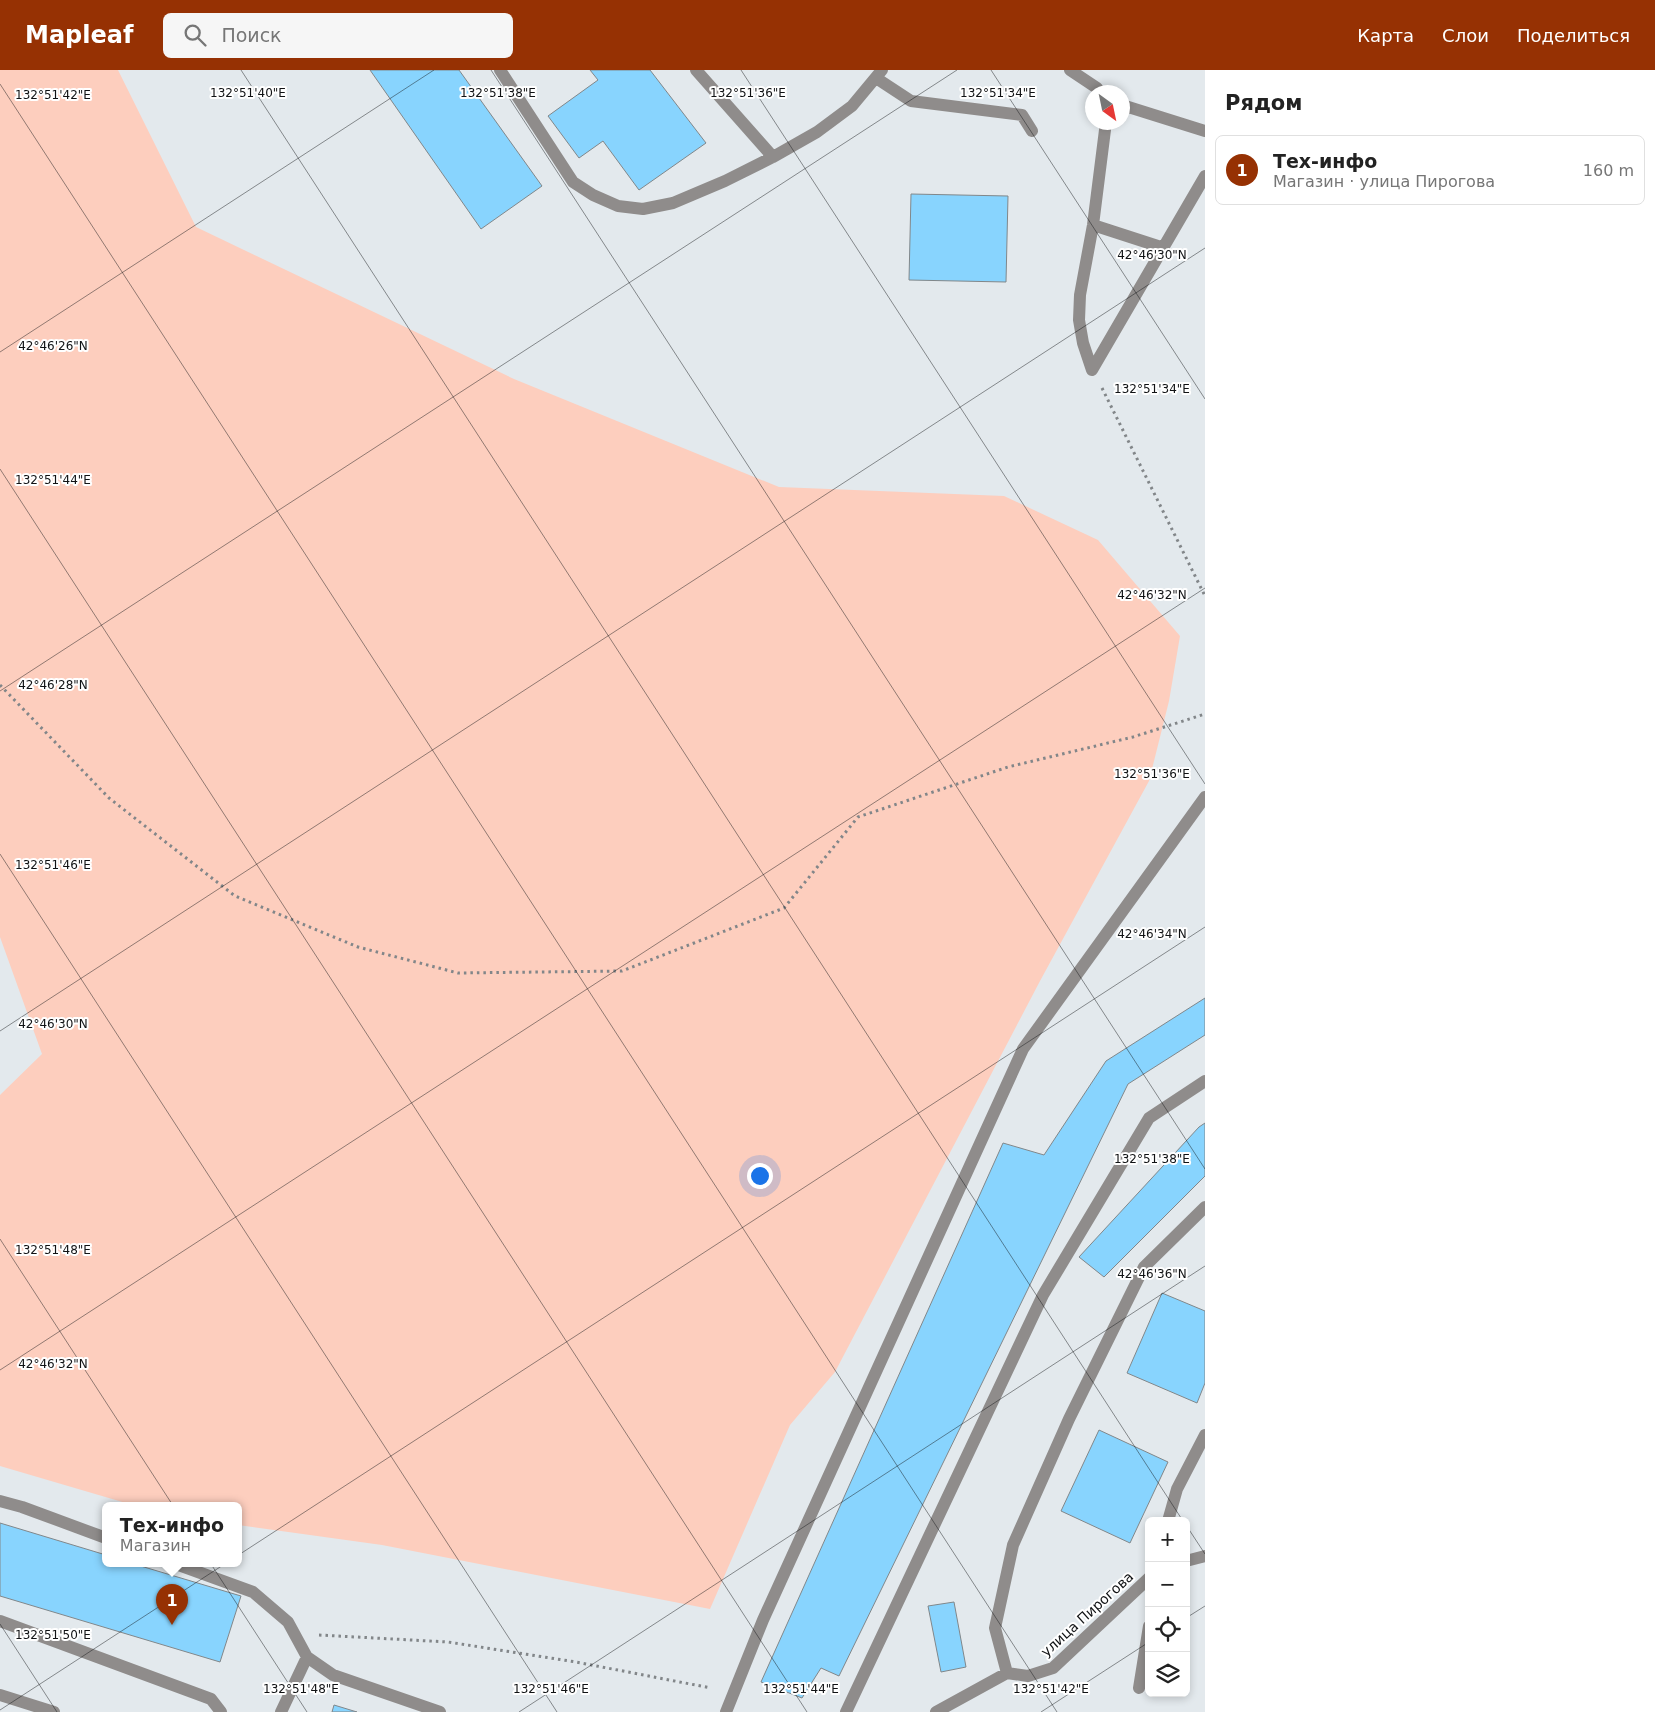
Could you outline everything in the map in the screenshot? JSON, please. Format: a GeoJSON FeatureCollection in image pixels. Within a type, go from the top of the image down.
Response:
{"type":"FeatureCollection","features":[{"type":"Feature","properties":{"kind":"street"},"geometry":{"type":"LineString","coordinates":[[500,70],[573,182],[593,195],[618,206],[643,209],[673,203],[725,181],[818,132],[852,106],[879,74],[911,101],[1022,115],[1032,131]]}},
{"type":"Feature","properties":{"kind":"street"},"geometry":{"type":"LineString","coordinates":[[696,70],[773,157]]}},
{"type":"Feature","properties":{"kind":"street"},"geometry":{"type":"LineString","coordinates":[[1070,70],[1092,85]]}},
{"type":"Feature","properties":{"kind":"street"},"geometry":{"type":"LineString","coordinates":[[1130,108],[1205,131]]}},
{"type":"Feature","properties":{"kind":"street"},"geometry":{"type":"LineString","coordinates":[[1092,370],[1083,343],[1079,320],[1080,295],[1093,225],[1105,130]]}},
{"type":"Feature","properties":{"kind":"street"},"geometry":{"type":"LineString","coordinates":[[1092,370],[1205,176]]}},
{"type":"Feature","properties":{"kind":"street"},"geometry":{"type":"LineString","coordinates":[[1093,225],[1164,248]]}},
{"type":"Feature","properties":{"kind":"street"},"geometry":{"type":"LineString","coordinates":[[726,1712],[763,1620],[1023,1049],[1205,797]]}},
{"type":"Feature","properties":{"kind":"street"},"geometry":{"type":"LineString","coordinates":[[846,1712],[1043,1295],[1149,1118],[1205,1081]]}},
{"type":"Feature","properties":{"kind":"street"},"geometry":{"type":"LineString","coordinates":[[936,1712],[1007,1673],[995,1628],[1013,1545],[1069,1419],[1144,1267],[1205,1206]]}},
{"type":"Feature","properties":{"kind":"street"},"geometry":{"type":"LineString","coordinates":[[1169,1517],[1177,1489],[1205,1435]]}},
{"type":"Feature","properties":{"kind":"street"},"geometry":{"type":"LineString","coordinates":[[0,1501],[22,1507],[102,1537]]}},
{"type":"Feature","properties":{"kind":"street"},"geometry":{"type":"LineString","coordinates":[[1190,1559],[1205,1556]]}},
{"type":"Feature","properties":{"kind":"street"},"geometry":{"type":"LineString","coordinates":[[184,1567],[253,1592],[288,1622],[307,1657],[333,1675],[440,1712]]}},
{"type":"Feature","properties":{"kind":"street","name":"улица Пирогова"},"geometry":{"type":"LineString","coordinates":[[1007,1673],[1028,1676],[1053,1668],[1145,1582]]}},
{"type":"Feature","properties":{"kind":"street"},"geometry":{"type":"LineString","coordinates":[[0,1622],[210,1699],[221,1712]]}},
{"type":"Feature","properties":{"kind":"street"},"geometry":{"type":"LineString","coordinates":[[1139,1688],[1145,1651]]}},
{"type":"Feature","properties":{"kind":"street"},"geometry":{"type":"LineString","coordinates":[[281,1712],[307,1657]]}},
{"type":"Feature","properties":{"kind":"street"},"geometry":{"type":"LineString","coordinates":[[0,1695],[54,1712]]}},
{"type":"Feature","properties":{"kind":"path"},"geometry":{"type":"LineString","coordinates":[[1092,370],[1205,596]]}},
{"type":"Feature","properties":{"kind":"path"},"geometry":{"type":"LineString","coordinates":[[0,685],[109,798],[235,896],[358,947],[458,973],[622,971],[784,908],[858,817],[1008,767],[1133,737],[1205,714]]}},
{"type":"Feature","properties":{"kind":"path"},"geometry":{"type":"LineString","coordinates":[[295,1634],[448,1642],[576,1662],[734,1692]]}},
{"type":"Feature","properties":{"kind":"shaded area"},"geometry":{"type":"Polygon","coordinates":[[[0,70],[118,70],[196,227],[514,379],[779,487],[1004,496],[1098,540],[1180,636],[1169,701],[1149,781],[1040,981],[835,1372],[790,1425],[710,1609],[382,1545],[242,1526],[242,1502],[122,1502],[0,1466],[0,1095],[42,1054],[0,937],[0,70]]]}},
{"type":"Feature","properties":{"kind":"building"},"geometry":{"type":"Polygon","coordinates":[[[370,70],[459,70],[542,186],[481,229],[370,70]]]}},
{"type":"Feature","properties":{"kind":"building"},"geometry":{"type":"Polygon","coordinates":[[[590,70],[650,70],[706,143],[639,190],[603,141],[579,158],[548,116],[598,80],[590,70]]]}},
{"type":"Feature","properties":{"kind":"building"},"geometry":{"type":"Polygon","coordinates":[[[911,194],[1008,196],[1006,282],[909,280],[911,194]]]}},
{"type":"Feature","properties":{"kind":"building"},"geometry":{"type":"Polygon","coordinates":[[[1205,998],[1205,1035],[1128,1084],[839,1676],[821,1668],[802,1698],[761,1682],[1003,1143],[1044,1155],[1106,1061],[1205,998]]]}},
{"type":"Feature","properties":{"kind":"building"},"geometry":{"type":"Polygon","coordinates":[[[1205,1123],[1205,1176],[1104,1277],[1079,1257],[1199,1127],[1205,1123]]]}},
{"type":"Feature","properties":{"kind":"building"},"geometry":{"type":"Polygon","coordinates":[[[1162,1293],[1205,1311],[1205,1383],[1197,1403],[1127,1373],[1162,1293]]]}},
{"type":"Feature","properties":{"kind":"building"},"geometry":{"type":"Polygon","coordinates":[[[1099,1430],[1168,1462],[1130,1543],[1061,1511],[1099,1430]]]}},
{"type":"Feature","properties":{"kind":"building"},"geometry":{"type":"Polygon","coordinates":[[[0,1523],[102,1554],[102,1567],[144,1567],[241,1596],[220,1662],[0,1596],[0,1523]]]}},
{"type":"Feature","properties":{"kind":"building"},"geometry":{"type":"Polygon","coordinates":[[[954,1602],[966,1667],[941,1672],[928,1606],[954,1602]]]}},
{"type":"Feature","properties":{"kind":"building"},"geometry":{"type":"Polygon","coordinates":[[[334,1705],[357,1712],[332,1712],[334,1705]]]}},
{"type":"Feature","properties":{"kind":"place","name":"Тех-инфо"},"geometry":{"type":"Point","coordinates":[172,1625]}}]}
